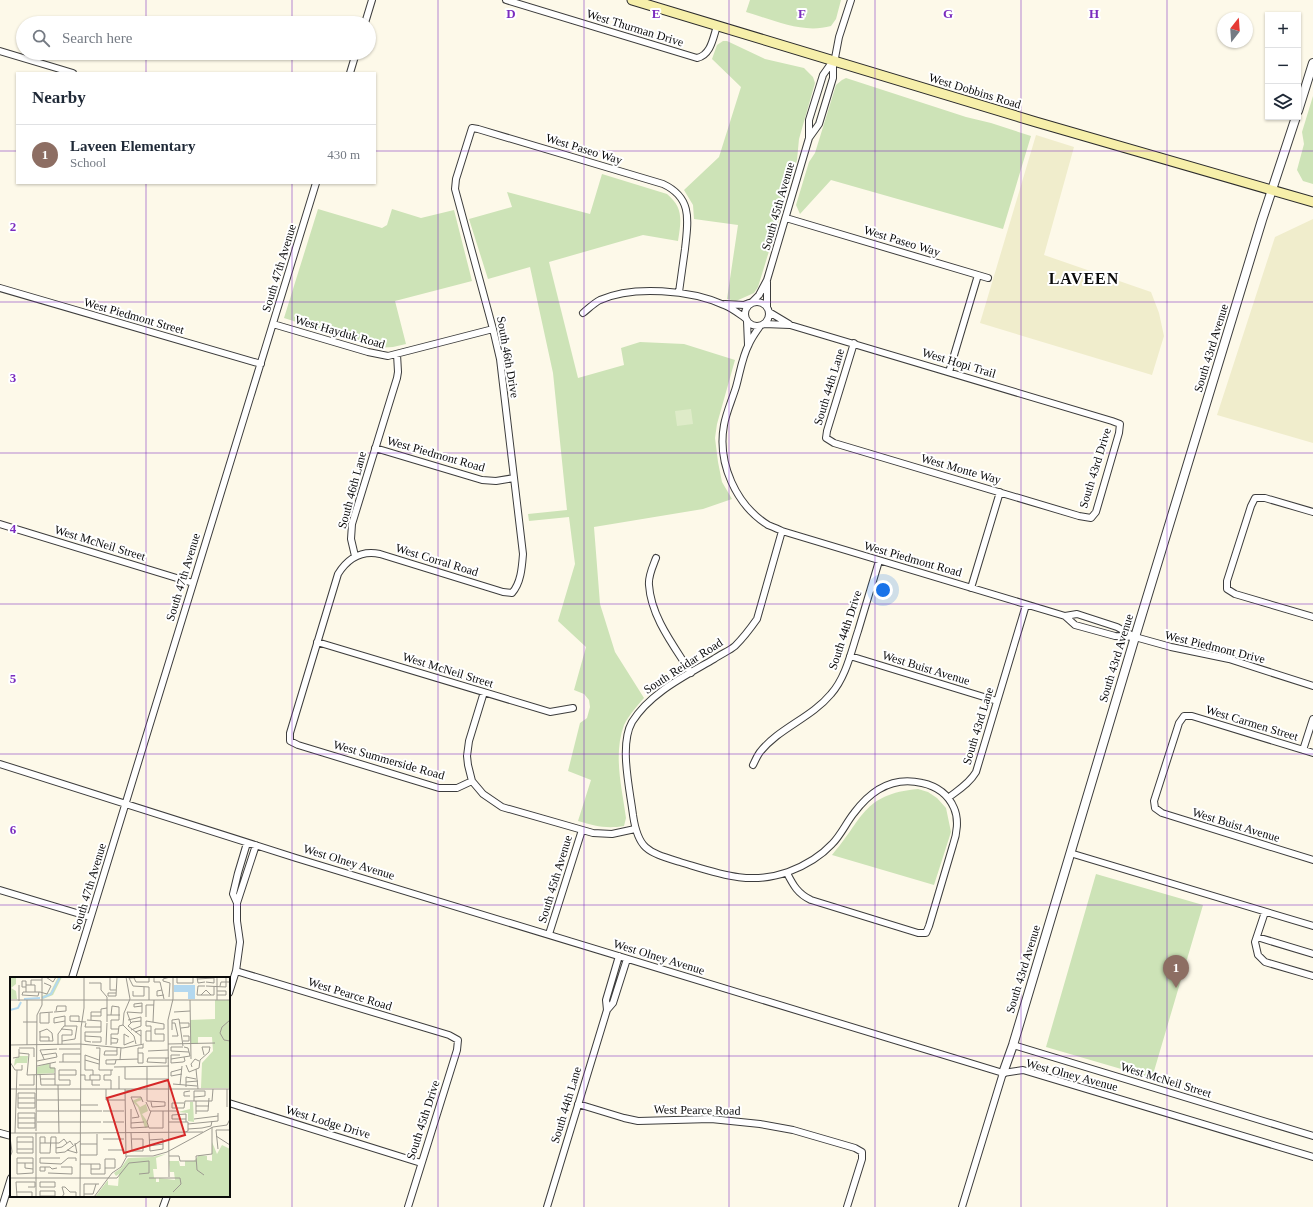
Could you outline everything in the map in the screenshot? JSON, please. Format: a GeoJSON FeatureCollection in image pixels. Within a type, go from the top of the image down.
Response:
{"type":"FeatureCollection","features":[{"type":"Feature","properties":{"kind":"main road","name":"West Dobbins Road"},"geometry":{"type":"LineString","coordinates":[[632,0],[1036,122],[1273,189],[1313,202]]}},
{"type":"Feature","properties":{"kind":"street"},"geometry":{"type":"LineString","coordinates":[[367,16],[372,0]]}},
{"type":"Feature","properties":{"kind":"street","name":"West Thurman Drive"},"geometry":{"type":"LineString","coordinates":[[506,0],[697,58],[702,56],[709,49],[717,26]]}},
{"type":"Feature","properties":{"kind":"street","name":"South 45th Avenue"},"geometry":{"type":"LineString","coordinates":[[809,138],[820,124],[833,78],[833,61],[851,0]]}},
{"type":"Feature","properties":{"kind":"street"},"geometry":{"type":"LineString","coordinates":[[0,51],[16,56]]}},
{"type":"Feature","properties":{"kind":"street"},"geometry":{"type":"LineString","coordinates":[[29,60],[69,72]]}},
{"type":"Feature","properties":{"kind":"street"},"geometry":{"type":"LineString","coordinates":[[350,72],[354,60]]}},
{"type":"Feature","properties":{"kind":"street","name":"South 45th Avenue"},"geometry":{"type":"LineString","coordinates":[[751,303],[759,295],[767,280],[809,138],[809,120],[823,75],[833,61]]}},
{"type":"Feature","properties":{"kind":"street"},"geometry":{"type":"LineString","coordinates":[[1301,101],[1313,63]]}},
{"type":"Feature","properties":{"kind":"street","name":"South 43rd Avenue"},"geometry":{"type":"LineString","coordinates":[[962,1207],[1013,1045],[1262,220],[1295,120]]}},
{"type":"Feature","properties":{"kind":"street","name":"West Paseo Way"},"geometry":{"type":"LineString","coordinates":[[472,128],[663,184],[678,193],[684,203],[688,220],[679,292]]}},
{"type":"Feature","properties":{"kind":"street","name":"South 46th Drive"},"geometry":{"type":"LineString","coordinates":[[472,128],[456,179],[455,189],[494,329],[502,372],[523,554],[521,572],[516,589],[512,593]]}},
{"type":"Feature","properties":{"kind":"street","name":"South 47th Avenue"},"geometry":{"type":"LineString","coordinates":[[72,977],[316,184]]}},
{"type":"Feature","properties":{"kind":"street","name":"West Paseo Way"},"geometry":{"type":"LineString","coordinates":[[786,218],[988,278]]}},
{"type":"Feature","properties":{"kind":"street"},"geometry":{"type":"LineString","coordinates":[[949,372],[978,275]]}},
{"type":"Feature","properties":{"kind":"street","name":"South 45th Avenue"},"geometry":{"type":"LineString","coordinates":[[767,280],[768,310]]}},
{"type":"Feature","properties":{"kind":"street","name":"West Piedmont Street"},"geometry":{"type":"LineString","coordinates":[[0,288],[261,364]]}},
{"type":"Feature","properties":{"kind":"street","name":"West Hopi Trail"},"geometry":{"type":"LineString","coordinates":[[583,313],[599,300],[610,296],[643,291],[679,292],[723,304],[744,305],[761,302],[768,310],[790,325]]}},
{"type":"Feature","properties":{"kind":"street"},"geometry":{"type":"LineString","coordinates":[[748,344],[745,310],[751,303]]}},
{"type":"Feature","properties":{"kind":"street","name":"West Hopi Trail"},"geometry":{"type":"LineString","coordinates":[[723,304],[746,319],[752,325],[790,325],[1120,424]]}},
{"type":"Feature","properties":{"kind":"street"},"geometry":{"type":"LineString","coordinates":[[748,344],[768,318],[768,310]]}},
{"type":"Feature","properties":{"kind":"street","name":"West Hayduk Road"},"geometry":{"type":"LineString","coordinates":[[273,324],[377,355],[388,356],[494,329]]}},
{"type":"Feature","properties":{"kind":"street","name":"South 44th Lane"},"geometry":{"type":"LineString","coordinates":[[826,438],[854,343]]}},
{"type":"Feature","properties":{"kind":"street","name":"West Piedmont Road"},"geometry":{"type":"LineString","coordinates":[[748,344],[724,425],[722,446],[724,459],[731,482],[744,503],[757,516],[769,525],[782,531],[1065,616]]}},
{"type":"Feature","properties":{"kind":"street","name":"South 46th Lane"},"geometry":{"type":"LineString","coordinates":[[355,556],[351,538],[352,524],[397,378],[397,354]]}},
{"type":"Feature","properties":{"kind":"street","name":"South 43rd Drive"},"geometry":{"type":"LineString","coordinates":[[1091,518],[1096,512],[1119,433],[1120,424]]}},
{"type":"Feature","properties":{"kind":"street","name":"West Monte Way"},"geometry":{"type":"LineString","coordinates":[[826,438],[834,443],[1091,518]]}},
{"type":"Feature","properties":{"kind":"street","name":"West Piedmont Road"},"geometry":{"type":"LineString","coordinates":[[375,448],[482,480],[496,481],[514,478]]}},
{"type":"Feature","properties":{"kind":"street"},"geometry":{"type":"LineString","coordinates":[[971,588],[1000,492]]}},
{"type":"Feature","properties":{"kind":"street"},"geometry":{"type":"LineString","coordinates":[[1313,512],[1265,498],[1255,498],[1251,506],[1227,581],[1227,589],[1235,594],[1313,617]]}},
{"type":"Feature","properties":{"kind":"street","name":"West McNeil Street"},"geometry":{"type":"LineString","coordinates":[[0,524],[193,583]]}},
{"type":"Feature","properties":{"kind":"street","name":"South Reidar Road"},"geometry":{"type":"LineString","coordinates":[[782,531],[757,619],[749,631],[734,646],[663,691],[646,704],[638,713],[631,725],[626,748],[627,771],[635,829],[639,840],[645,848],[660,855],[732,877],[759,878],[787,873]]}},
{"type":"Feature","properties":{"kind":"street","name":"West Corral Road"},"geometry":{"type":"LineString","coordinates":[[355,556],[367,553],[380,554],[503,592],[512,593]]}},
{"type":"Feature","properties":{"kind":"street"},"geometry":{"type":"LineString","coordinates":[[317,642],[338,574],[343,566],[355,556]]}},
{"type":"Feature","properties":{"kind":"street"},"geometry":{"type":"LineString","coordinates":[[656,558],[651,570],[649,584],[654,606],[664,630],[691,673]]}},
{"type":"Feature","properties":{"kind":"street","name":"South 44th Drive"},"geometry":{"type":"LineString","coordinates":[[753,765],[759,753],[770,742],[830,696],[844,672],[850,656],[879,561]]}},
{"type":"Feature","properties":{"kind":"street","name":"South 43rd Lane"},"geometry":{"type":"LineString","coordinates":[[948,798],[966,784],[976,772],[1026,604]]}},
{"type":"Feature","properties":{"kind":"street","name":"West Piedmont Drive"},"geometry":{"type":"LineString","coordinates":[[1065,616],[1077,614],[1117,627],[1135,637]]}},
{"type":"Feature","properties":{"kind":"street","name":"West Piedmont Drive"},"geometry":{"type":"LineString","coordinates":[[1065,616],[1074,625],[1115,636],[1135,637],[1229,660],[1313,686]]}},
{"type":"Feature","properties":{"kind":"street","name":"West McNeil Street"},"geometry":{"type":"LineString","coordinates":[[317,642],[550,712],[573,708]]}},
{"type":"Feature","properties":{"kind":"street","name":"West Summerside Road"},"geometry":{"type":"LineString","coordinates":[[317,642],[290,733],[290,741],[298,745],[439,788],[457,788],[472,781]]}},
{"type":"Feature","properties":{"kind":"street","name":"West Buist Avenue"},"geometry":{"type":"LineString","coordinates":[[850,656],[997,701]]}},
{"type":"Feature","properties":{"kind":"street"},"geometry":{"type":"LineString","coordinates":[[484,692],[467,750],[468,765],[472,781],[483,794],[492,802],[502,807],[582,830],[603,834],[621,833],[635,829]]}},
{"type":"Feature","properties":{"kind":"street","name":"West Carmen Street"},"geometry":{"type":"LineString","coordinates":[[1155,808],[1154,801],[1160,780],[1178,723],[1184,716],[1192,716],[1313,753]]}},
{"type":"Feature","properties":{"kind":"street"},"geometry":{"type":"LineString","coordinates":[[1304,750],[1313,719]]}},
{"type":"Feature","properties":{"kind":"street","name":"West Olney Avenue"},"geometry":{"type":"LineString","coordinates":[[0,764],[247,843],[1003,1073],[1023,1070],[1313,1157]]}},
{"type":"Feature","properties":{"kind":"street"},"geometry":{"type":"LineString","coordinates":[[899,781],[922,783],[932,786],[948,798],[954,808],[956,817],[956,834],[926,933],[918,933],[811,900],[803,896],[795,889],[787,873],[800,867],[822,853],[832,844],[854,812],[867,798],[888,784],[899,781]]}},
{"type":"Feature","properties":{"kind":"street","name":"West Buist Avenue"},"geometry":{"type":"LineString","coordinates":[[1155,808],[1162,813],[1313,860]]}},
{"type":"Feature","properties":{"kind":"street","name":"South 45th Avenue"},"geometry":{"type":"LineString","coordinates":[[549,934],[582,830]]}},
{"type":"Feature","properties":{"kind":"street"},"geometry":{"type":"LineString","coordinates":[[237,904],[233,894],[247,843]]}},
{"type":"Feature","properties":{"kind":"street"},"geometry":{"type":"LineString","coordinates":[[230,990],[236,971],[240,942],[237,921],[237,904],[256,845]]}},
{"type":"Feature","properties":{"kind":"street"},"geometry":{"type":"LineString","coordinates":[[1070,853],[1313,926]]}},
{"type":"Feature","properties":{"kind":"street"},"geometry":{"type":"LineString","coordinates":[[238,873],[246,875]]}},
{"type":"Feature","properties":{"kind":"street"},"geometry":{"type":"LineString","coordinates":[[0,890],[90,917]]}},
{"type":"Feature","properties":{"kind":"street"},"geometry":{"type":"LineString","coordinates":[[1265,912],[1255,942],[1258,955],[1265,962],[1313,976]]}},
{"type":"Feature","properties":{"kind":"street"},"geometry":{"type":"LineString","coordinates":[[1257,937],[1313,954]]}},
{"type":"Feature","properties":{"kind":"street","name":"South 44th Lane"},"geometry":{"type":"LineString","coordinates":[[547,1207],[607,1010],[606,1000],[619,956]]}},
{"type":"Feature","properties":{"kind":"street","name":"South 44th Lane"},"geometry":{"type":"LineString","coordinates":[[607,1010],[613,1003],[627,958]]}},
{"type":"Feature","properties":{"kind":"street","name":"West Pearce Road"},"geometry":{"type":"LineString","coordinates":[[236,971],[449,1035],[458,1040]]}},
{"type":"Feature","properties":{"kind":"street"},"geometry":{"type":"LineString","coordinates":[[610,984],[618,987]]}},
{"type":"Feature","properties":{"kind":"street","name":"South 45th Drive"},"geometry":{"type":"LineString","coordinates":[[408,1207],[457,1050],[458,1040]]}},
{"type":"Feature","properties":{"kind":"street","name":"West McNeil Street"},"geometry":{"type":"LineString","coordinates":[[1013,1045],[1313,1136]]}},
{"type":"Feature","properties":{"kind":"street","name":"West Lodge Drive"},"geometry":{"type":"LineString","coordinates":[[230,1103],[421,1163]]}},
{"type":"Feature","properties":{"kind":"street","name":"West Pearce Road"},"geometry":{"type":"LineString","coordinates":[[578,1104],[638,1121],[711,1119],[760,1124],[793,1130],[855,1148],[862,1152],[862,1159],[849,1207]]}},
{"type":"Feature","properties":{"kind":"street"},"geometry":{"type":"LineString","coordinates":[[0,1132],[10,1136]]}},
{"type":"Feature","properties":{"kind":"street"},"geometry":{"type":"LineString","coordinates":[[2,1207],[10,1181]]}},
{"type":"Feature","properties":{"kind":"street"},"geometry":{"type":"LineString","coordinates":[[163,1207],[166,1197]]}},
{"type":"Feature","properties":{"kind":"shaded area"},"geometry":{"type":"Polygon","coordinates":[[[1036,135],[1074,147],[1044,255],[1151,292],[1159,313],[1164,336],[1152,375],[980,323],[1036,135]]]}},
{"type":"Feature","properties":{"kind":"shaded area"},"geometry":{"type":"Polygon","coordinates":[[[1313,219],[1313,443],[1217,415],[1275,237],[1313,219]]]}},
{"type":"Feature","properties":{"kind":"green space"},"geometry":{"type":"Polygon","coordinates":[[[750,0],[841,0],[836,19],[831,26],[809,28],[788,25],[746,12],[750,0]]]}},
{"type":"Feature","properties":{"kind":"green space"},"geometry":{"type":"Polygon","coordinates":[[[723,41],[727,41],[765,59],[804,68],[813,77],[815,83],[799,139],[797,160],[758,287],[754,293],[736,301],[727,299],[738,225],[694,219],[693,205],[684,190],[719,157],[741,87],[712,59],[717,45],[723,41]]]}},
{"type":"Feature","properties":{"kind":"green space"},"geometry":{"type":"Polygon","coordinates":[[[846,78],[966,117],[991,123],[1031,136],[1003,229],[831,180],[800,214],[796,205],[809,162],[815,153],[836,85],[846,78]]]}},
{"type":"Feature","properties":{"kind":"green space"},"geometry":{"type":"Polygon","coordinates":[[[1313,96],[1313,184],[1303,181],[1297,170],[1304,144],[1302,132],[1313,96]]]}},
{"type":"Feature","properties":{"kind":"green space"},"geometry":{"type":"Polygon","coordinates":[[[602,174],[667,194],[679,210],[680,227],[678,241],[643,235],[549,262],[578,378],[624,365],[621,348],[640,342],[684,344],[735,360],[717,424],[715,438],[722,482],[732,499],[703,509],[594,527],[600,604],[615,652],[644,698],[626,721],[621,736],[619,748],[619,772],[626,818],[624,826],[612,827],[595,826],[578,821],[591,780],[568,771],[580,723],[587,718],[590,707],[589,700],[584,694],[574,690],[586,647],[558,621],[575,564],[569,517],[529,521],[528,514],[567,510],[553,373],[530,267],[488,279],[469,219],[512,207],[507,192],[590,214],[602,174]]]}},
{"type":"Feature","properties":{"kind":"green space"},"geometry":{"type":"Polygon","coordinates":[[[318,209],[382,228],[387,225],[392,209],[421,218],[454,210],[472,281],[395,301],[406,344],[393,347],[377,348],[284,318],[318,209]]]}},
{"type":"Feature","properties":{"kind":"green space"},"geometry":{"type":"Polygon","coordinates":[[[691,409],[693,424],[677,426],[675,411],[691,409]]]}},
{"type":"Feature","properties":{"kind":"green space"},"geometry":{"type":"Polygon","coordinates":[[[918,789],[928,792],[937,798],[946,808],[951,832],[934,885],[832,855],[858,820],[874,803],[885,796],[918,789]]]}},
{"type":"Feature","properties":{"kind":"green space"},"geometry":{"type":"Polygon","coordinates":[[[1096,874],[1203,905],[1152,1078],[1046,1047],[1096,874]]]}},
{"type":"Feature","properties":{"kind":"place","name":"Laveen Elementary"},"geometry":{"type":"Point","coordinates":[1176,988]}},
{"type":"Feature","properties":{"kind":"district","name":"LAVEEN"},"geometry":{"type":"Point","coordinates":[1084,278]}}]}
